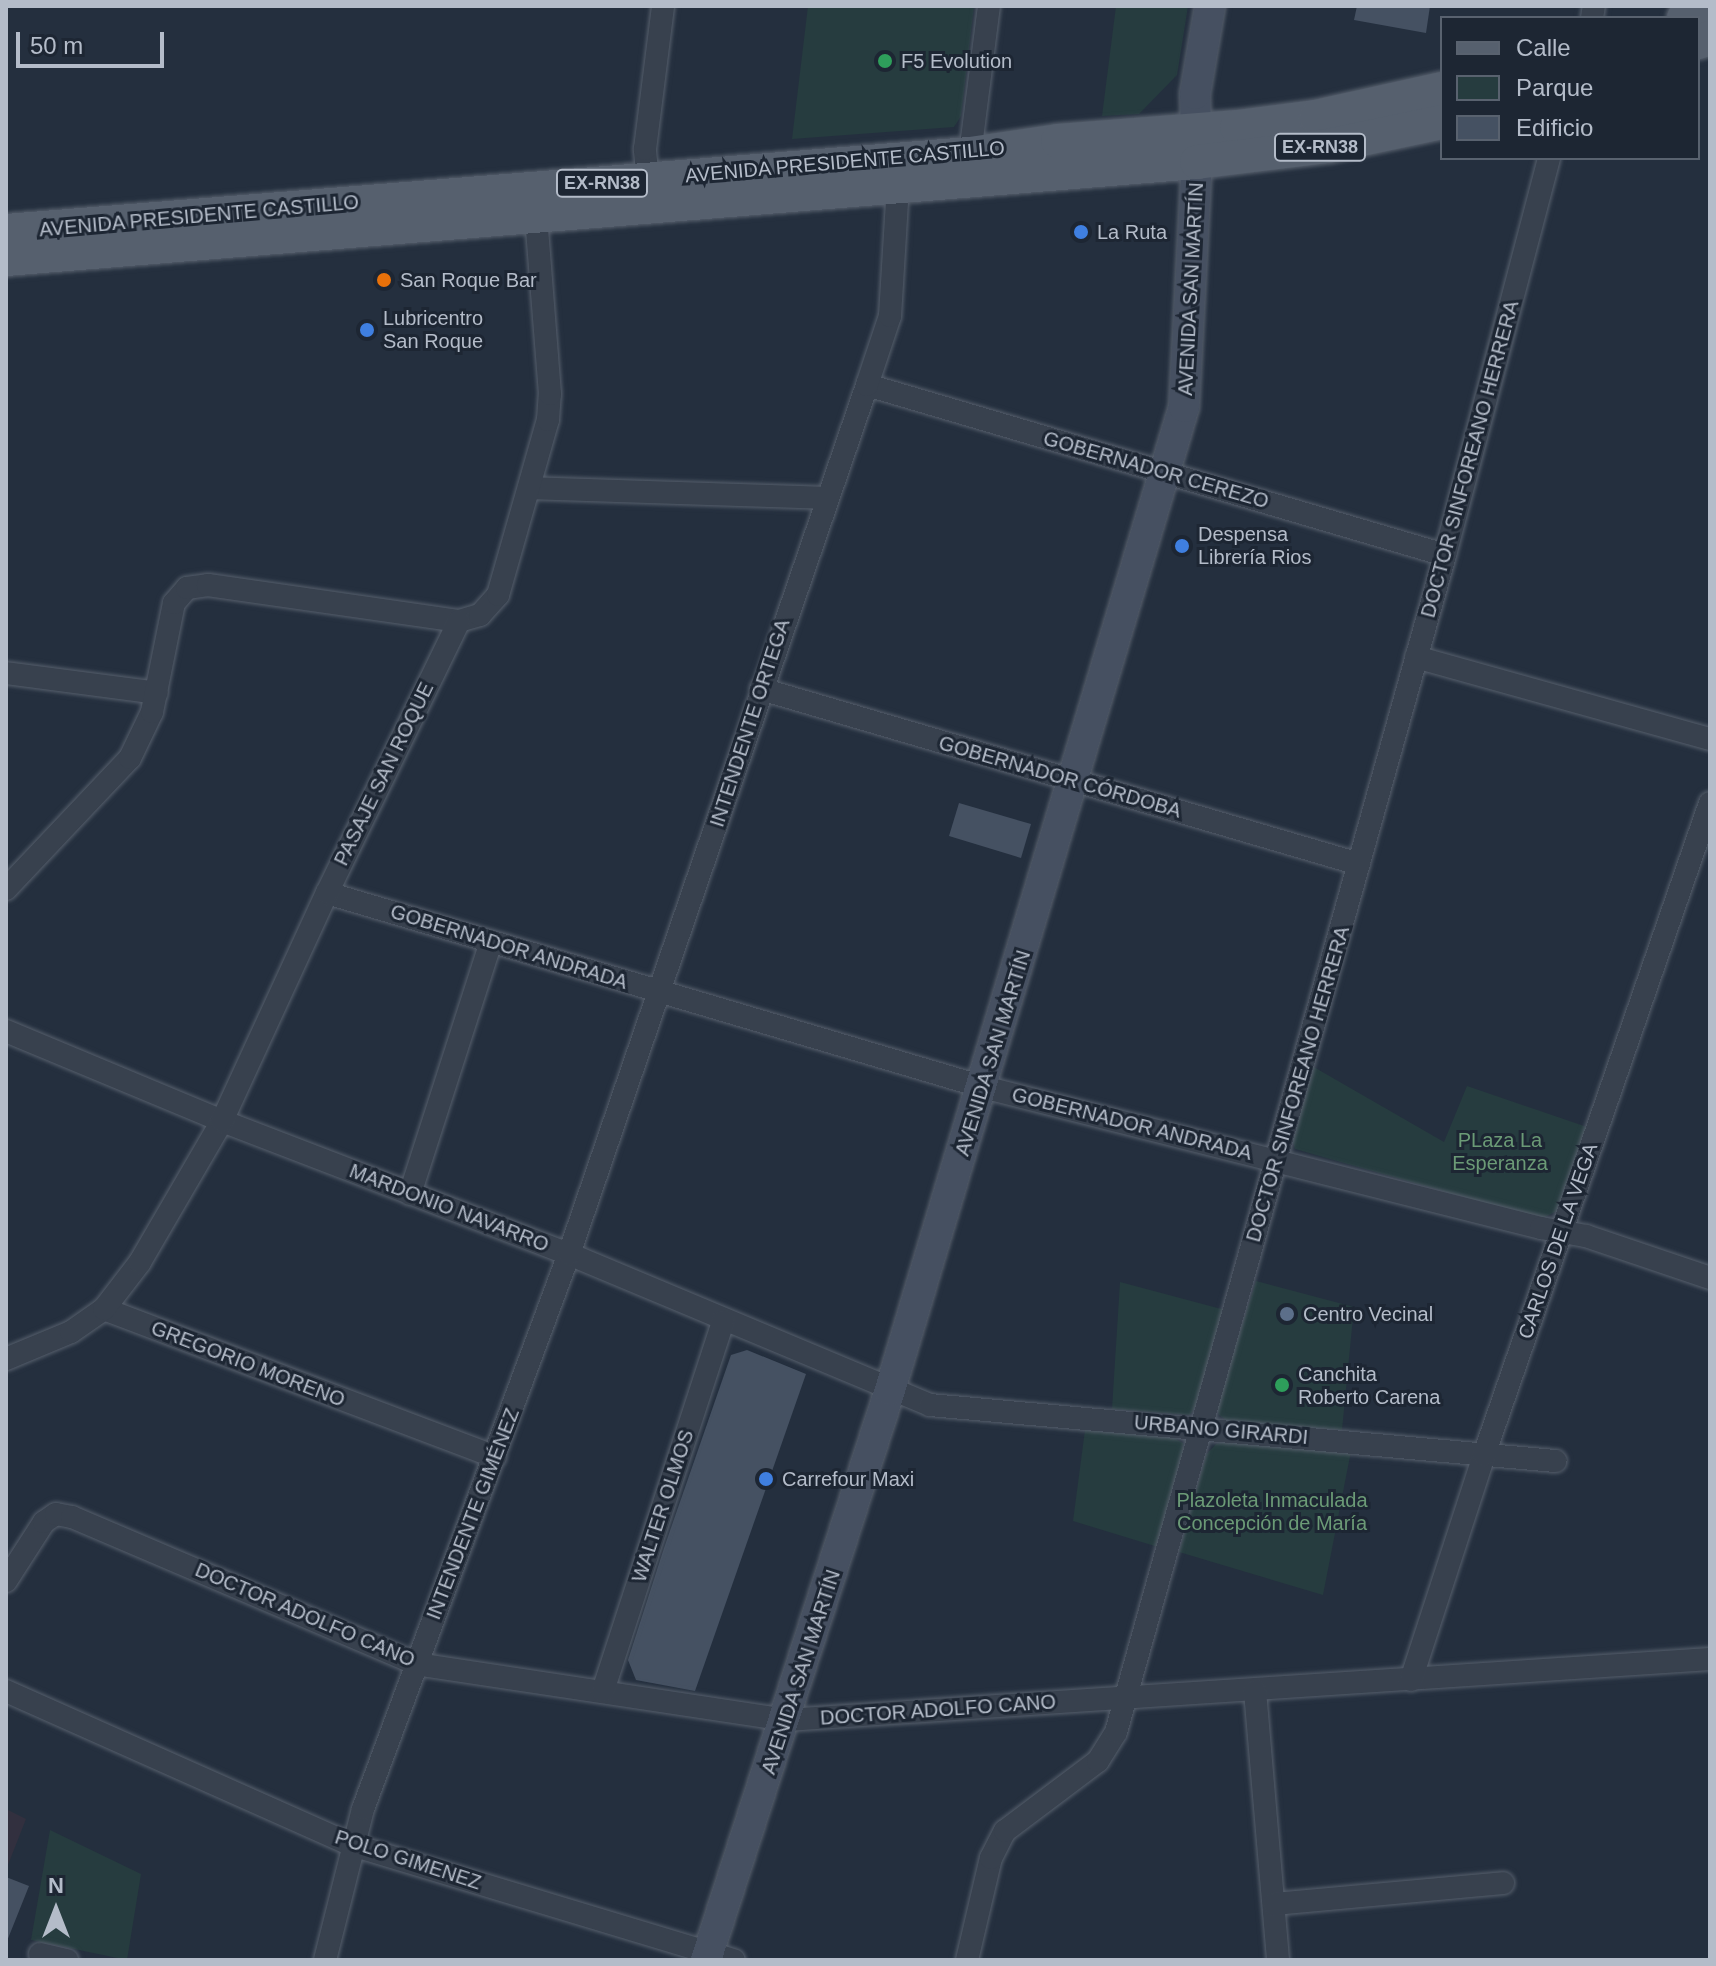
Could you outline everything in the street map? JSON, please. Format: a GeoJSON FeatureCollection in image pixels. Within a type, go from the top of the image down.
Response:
{"type":"FeatureCollection","features":[{"type":"Feature","properties":{"kind":"main road","name":"AVENIDA SAN MARTÍN"},"geometry":{"type":"LineString","coordinates":[[716,1958],[786,1720],[983,1087],[1167,473],[1184,407],[1189,364],[1198,146],[1195,94],[1210,6]]}},
{"type":"Feature","properties":{"kind":"main road"},"geometry":{"type":"LineString","coordinates":[[1198,146],[1214,95],[1229,6]]}},
{"type":"Feature","properties":{"kind":"main road"},"geometry":{"type":"LineString","coordinates":[[1690,16],[1710,9]]}},
{"type":"Feature","properties":{"kind":"main road","name":"AVENIDA PRESIDENTE CASTILLO"},"geometry":{"type":"LineString","coordinates":[[6,259],[898,186],[1198,146],[1440,89]]}},
{"type":"Feature","properties":{"kind":"main road","name":"AVENIDA PRESIDENTE CASTILLO"},"geometry":{"type":"LineString","coordinates":[[6,231],[970,154],[1058,141],[1198,146],[1328,146],[1440,122]]}},
{"type":"Feature","properties":{"kind":"street"},"geometry":{"type":"LineString","coordinates":[[648,180],[645,149],[663,6]]}},
{"type":"Feature","properties":{"kind":"street"},"geometry":{"type":"LineString","coordinates":[[970,154],[989,6]]}},
{"type":"Feature","properties":{"kind":"street","name":"DOCTOR SINFOREANO HERRERA"},"geometry":{"type":"LineString","coordinates":[[967,1960],[991,1858],[1005,1831],[1098,1761],[1116,1732],[1445,555],[1548,160]]}},
{"type":"Feature","properties":{"kind":"street","name":"INTENDENTE ORTEGA"},"geometry":{"type":"LineString","coordinates":[[569,1254],[661,993],[761,689],[890,316],[898,186]]}},
{"type":"Feature","properties":{"kind":"street"},"geometry":{"type":"LineString","coordinates":[[6,889],[130,758],[152,712],[174,603],[187,588],[208,585],[459,621],[480,615],[498,595],[548,420],[550,394],[536,216]]}},
{"type":"Feature","properties":{"kind":"street","name":"GOBERNADOR CEREZO"},"geometry":{"type":"LineString","coordinates":[[867,385],[1445,555]]}},
{"type":"Feature","properties":{"kind":"street"},"geometry":{"type":"LineString","coordinates":[[530,488],[827,498]]}},
{"type":"Feature","properties":{"kind":"street","name":"PASAJE SAN ROQUE"},"geometry":{"type":"LineString","coordinates":[[104,1309],[140,1262],[222,1121],[327,893],[459,621]]}},
{"type":"Feature","properties":{"kind":"street"},"geometry":{"type":"LineString","coordinates":[[1416,657],[1710,739]]}},
{"type":"Feature","properties":{"kind":"street"},"geometry":{"type":"LineString","coordinates":[[6,673],[157,693]]}},
{"type":"Feature","properties":{"kind":"street","name":"GOBERNADOR CÓRDOBA"},"geometry":{"type":"LineString","coordinates":[[761,689],[1359,864]]}},
{"type":"Feature","properties":{"kind":"street","name":"CARLOS DE LA VEGA"},"geometry":{"type":"LineString","coordinates":[[1411,1680],[1484,1455],[1710,803]]}},
{"type":"Feature","properties":{"kind":"street","name":"GOBERNADOR ANDRADA"},"geometry":{"type":"LineString","coordinates":[[327,893],[983,1087],[1586,1236],[1710,1278]]}},
{"type":"Feature","properties":{"kind":"street"},"geometry":{"type":"LineString","coordinates":[[410,1194],[491,942]]}},
{"type":"Feature","properties":{"kind":"street","name":"MARDONIO NAVARRO"},"geometry":{"type":"LineString","coordinates":[[6,1031],[222,1121],[569,1254],[890,1390]]}},
{"type":"Feature","properties":{"kind":"street","name":"INTENDENTE GIMÉNEZ"},"geometry":{"type":"LineString","coordinates":[[325,1960],[352,1845],[569,1254]]}},
{"type":"Feature","properties":{"kind":"street"},"geometry":{"type":"LineString","coordinates":[[6,1359],[71,1332],[104,1309]]}},
{"type":"Feature","properties":{"kind":"street","name":"GREGORIO MORENO"},"geometry":{"type":"LineString","coordinates":[[104,1309],[495,1457]]}},
{"type":"Feature","properties":{"kind":"street","name":"WALTER OLMOS"},"geometry":{"type":"LineString","coordinates":[[603,1691],[723,1321]]}},
{"type":"Feature","properties":{"kind":"street","name":"URBANO GIRARDI"},"geometry":{"type":"LineString","coordinates":[[890,1390],[930,1405],[1555,1461]]}},
{"type":"Feature","properties":{"kind":"street","name":"DOCTOR ADOLFO CANO"},"geometry":{"type":"LineString","coordinates":[[12,1558],[44,1522],[56,1514],[72,1517],[416,1664],[786,1720],[1710,1659]]}},
{"type":"Feature","properties":{"kind":"street"},"geometry":{"type":"LineString","coordinates":[[6,1581],[12,1558]]}},
{"type":"Feature","properties":{"kind":"street","name":"POLO GIMENEZ"},"geometry":{"type":"LineString","coordinates":[[6,1691],[352,1845],[716,1958]]}},
{"type":"Feature","properties":{"kind":"street"},"geometry":{"type":"LineString","coordinates":[[1255,1691],[1278,1960]]}},
{"type":"Feature","properties":{"kind":"street"},"geometry":{"type":"LineString","coordinates":[[1274,1904],[1503,1883]]}},
{"type":"Feature","properties":{"kind":"street"},"geometry":{"type":"LineString","coordinates":[[40,1954],[67,1960]]}},
{"type":"Feature","properties":{"kind":"shaded area"},"geometry":{"type":"Polygon","coordinates":[[[6,1809],[26,1819],[6,1870],[6,1809]]]}},
{"type":"Feature","properties":{"kind":"green space","name":"F5 Evolution"},"geometry":{"type":"Polygon","coordinates":[[[808,6],[974,6],[961,116],[954,127],[792,139],[808,6]]]}},
{"type":"Feature","properties":{"kind":"green space"},"geometry":{"type":"Polygon","coordinates":[[[1116,6],[1188,6],[1177,75],[1139,114],[1102,116],[1116,6]]]}},
{"type":"Feature","properties":{"kind":"green space","name":"PLaza La Esperanza"},"geometry":{"type":"Polygon","coordinates":[[[1312,1066],[1444,1142],[1467,1086],[1587,1127],[1557,1211],[1541,1219],[1295,1149],[1292,1139],[1312,1066]]]}},
{"type":"Feature","properties":{"kind":"green space","name":"Plazoleta Inmaculada Concepción de María"},"geometry":{"type":"Polygon","coordinates":[[[1256,1281],[1354,1307],[1342,1430],[1227,1421],[1219,1415],[1216,1406],[1256,1281]]]}},
{"type":"Feature","properties":{"kind":"green space"},"geometry":{"type":"Polygon","coordinates":[[[1120,1282],[1225,1310],[1196,1406],[1190,1415],[1112,1409],[1120,1282]]]}},
{"type":"Feature","properties":{"kind":"green space","name":"Plazoleta Inmaculada Concepción de María"},"geometry":{"type":"Polygon","coordinates":[[[1085,1430],[1172,1437],[1183,1443],[1184,1456],[1158,1547],[1073,1521],[1085,1430]]]}},
{"type":"Feature","properties":{"kind":"green space","name":"Plazoleta Inmaculada Concepción de María"},"geometry":{"type":"Polygon","coordinates":[[[1227,1441],[1351,1451],[1323,1595],[1179,1552],[1206,1455],[1216,1444],[1227,1441]]]}},
{"type":"Feature","properties":{"kind":"green space"},"geometry":{"type":"Polygon","coordinates":[[[50,1830],[141,1874],[127,1960],[31,1940],[50,1830]]]}},
{"type":"Feature","properties":{"kind":"building"},"geometry":{"type":"Polygon","coordinates":[[[1357,6],[1430,6],[1426,33],[1354,20],[1357,6]]]}},
{"type":"Feature","properties":{"kind":"building"},"geometry":{"type":"Polygon","coordinates":[[[959,803],[1031,824],[1021,858],[949,836],[959,803]]]}},
{"type":"Feature","properties":{"kind":"building"},"geometry":{"type":"Polygon","coordinates":[[[747,1350],[806,1374],[695,1691],[636,1680],[628,1660],[664,1548],[731,1355],[747,1350]]]}},
{"type":"Feature","properties":{"kind":"building"},"geometry":{"type":"Polygon","coordinates":[[[6,1877],[29,1886],[7,1941],[6,1941],[6,1877]]]}},
{"type":"Feature","properties":{"kind":"place","name":"F5 Evolution"},"geometry":{"type":"Point","coordinates":[885,61]}},
{"type":"Feature","properties":{"kind":"place","name":"La Ruta"},"geometry":{"type":"Point","coordinates":[1081,232]}},
{"type":"Feature","properties":{"kind":"place","name":"San Roque Bar"},"geometry":{"type":"Point","coordinates":[384,280]}},
{"type":"Feature","properties":{"kind":"place","name":"Lubricentro San Roque"},"geometry":{"type":"Point","coordinates":[367,330]}},
{"type":"Feature","properties":{"kind":"place","name":"Despensa Librería Rios"},"geometry":{"type":"Point","coordinates":[1182,546]}},
{"type":"Feature","properties":{"kind":"place","name":"Centro Vecinal"},"geometry":{"type":"Point","coordinates":[1287,1314]}},
{"type":"Feature","properties":{"kind":"place","name":"Canchita Roberto Carena"},"geometry":{"type":"Point","coordinates":[1282,1385]}},
{"type":"Feature","properties":{"kind":"place","name":"Carrefour Maxi"},"geometry":{"type":"Point","coordinates":[766,1479]}}]}
